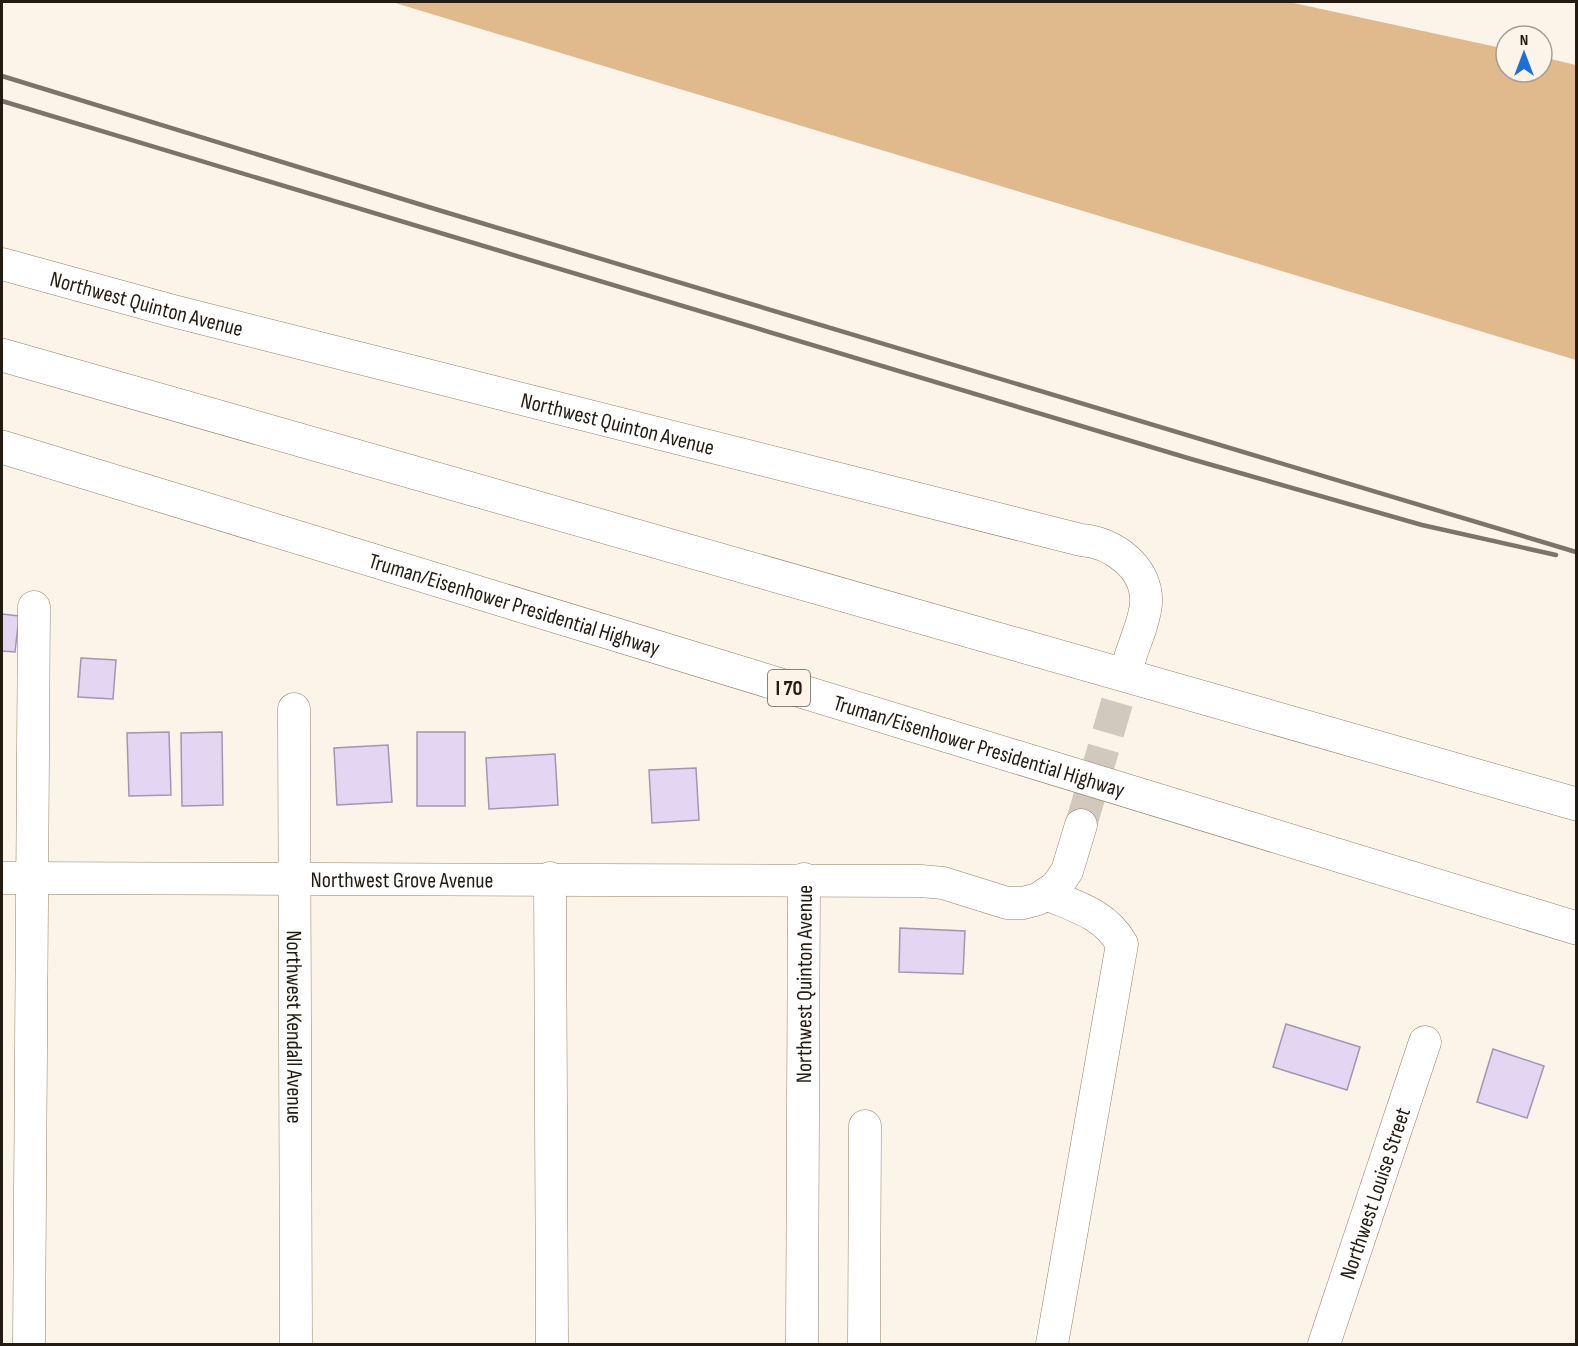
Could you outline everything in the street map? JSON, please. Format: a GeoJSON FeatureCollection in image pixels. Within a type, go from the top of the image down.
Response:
{"type":"FeatureCollection","features":[{"type":"Feature","properties":{"kind":"highway"},"geometry":{"type":"LineString","coordinates":[[2,355],[1576,804]]}},
{"type":"Feature","properties":{"kind":"highway","name":"Truman/Eisenhower Presidential Highway"},"geometry":{"type":"LineString","coordinates":[[2,447],[1576,928]]}},
{"type":"Feature","properties":{"kind":"street","name":"Northwest Quinton Avenue"},"geometry":{"type":"LineString","coordinates":[[2,264],[185,314],[1069,538],[1092,541],[1113,549],[1134,567],[1142,584],[1146,603],[1130,658]]}},
{"type":"Feature","properties":{"kind":"street"},"geometry":{"type":"LineString","coordinates":[[29,1344],[16,878],[33,607]]}},
{"type":"Feature","properties":{"kind":"street","name":"Northwest Kendall Avenue"},"geometry":{"type":"LineString","coordinates":[[294,709],[296,1344]]}},
{"type":"Feature","properties":{"kind":"street","name":"Northwest Quinton Avenue"},"geometry":{"type":"LineString","coordinates":[[802,1344],[804,879],[932,882],[1007,903],[1023,903],[1046,894],[1056,887],[1067,871],[1081,825]]}},
{"type":"Feature","properties":{"kind":"street","name":"Northwest Grove Avenue"},"geometry":{"type":"LineString","coordinates":[[16,878],[804,879]]}},
{"type":"Feature","properties":{"kind":"street"},"geometry":{"type":"LineString","coordinates":[[550,878],[552,1344]]}},
{"type":"Feature","properties":{"kind":"street"},"geometry":{"type":"LineString","coordinates":[[1046,894],[1100,917],[1114,930],[1122,944],[1052,1344]]}},
{"type":"Feature","properties":{"kind":"street","name":"Northwest Louise Street"},"geometry":{"type":"LineString","coordinates":[[1324,1344],[1425,1042]]}},
{"type":"Feature","properties":{"kind":"street"},"geometry":{"type":"LineString","coordinates":[[864,1344],[865,1126]]}},
{"type":"Feature","properties":{"kind":"shaded area"},"geometry":{"type":"Polygon","coordinates":[[[392,2],[1289,2],[1494,46],[1494,84],[1554,84],[1554,60],[1576,65],[1576,360],[392,2]]]}},
{"type":"Feature","properties":{"kind":"building"},"geometry":{"type":"Polygon","coordinates":[[[2,614],[19,616],[15,652],[2,651],[2,614]]]}},
{"type":"Feature","properties":{"kind":"building"},"geometry":{"type":"Polygon","coordinates":[[[81,658],[116,660],[113,699],[78,697],[81,658]]]}},
{"type":"Feature","properties":{"kind":"building"},"geometry":{"type":"Polygon","coordinates":[[[169,732],[171,795],[129,796],[127,733],[169,732]]]}},
{"type":"Feature","properties":{"kind":"building"},"geometry":{"type":"Polygon","coordinates":[[[222,732],[223,805],[182,806],[181,733],[222,732]]]}},
{"type":"Feature","properties":{"kind":"building"},"geometry":{"type":"Polygon","coordinates":[[[417,732],[465,732],[465,806],[417,806],[417,732]]]}},
{"type":"Feature","properties":{"kind":"building"},"geometry":{"type":"Polygon","coordinates":[[[388,745],[392,802],[337,805],[334,748],[388,745]]]}},
{"type":"Feature","properties":{"kind":"building"},"geometry":{"type":"Polygon","coordinates":[[[555,754],[558,805],[489,809],[486,758],[555,754]]]}},
{"type":"Feature","properties":{"kind":"building"},"geometry":{"type":"Polygon","coordinates":[[[696,768],[699,820],[652,823],[649,770],[696,768]]]}},
{"type":"Feature","properties":{"kind":"building"},"geometry":{"type":"Polygon","coordinates":[[[900,928],[965,931],[963,974],[899,972],[900,928]]]}},
{"type":"Feature","properties":{"kind":"building"},"geometry":{"type":"Polygon","coordinates":[[[1286,1024],[1360,1047],[1347,1090],[1273,1067],[1286,1024]]]}},
{"type":"Feature","properties":{"kind":"building"},"geometry":{"type":"Polygon","coordinates":[[[1493,1049],[1544,1066],[1527,1118],[1477,1102],[1493,1049]]]}},
{"type":"Feature","properties":{"kind":"tunnel"},"geometry":{"type":"LineString","coordinates":[[1081,825],[1130,658]]}},
{"type":"Feature","properties":{"kind":"railway"},"geometry":{"type":"LineString","coordinates":[[2,76],[435,209],[1576,552]]}},
{"type":"Feature","properties":{"kind":"railway"},"geometry":{"type":"LineString","coordinates":[[2,101],[1191,459],[1422,525],[1556,555]]}}]}
